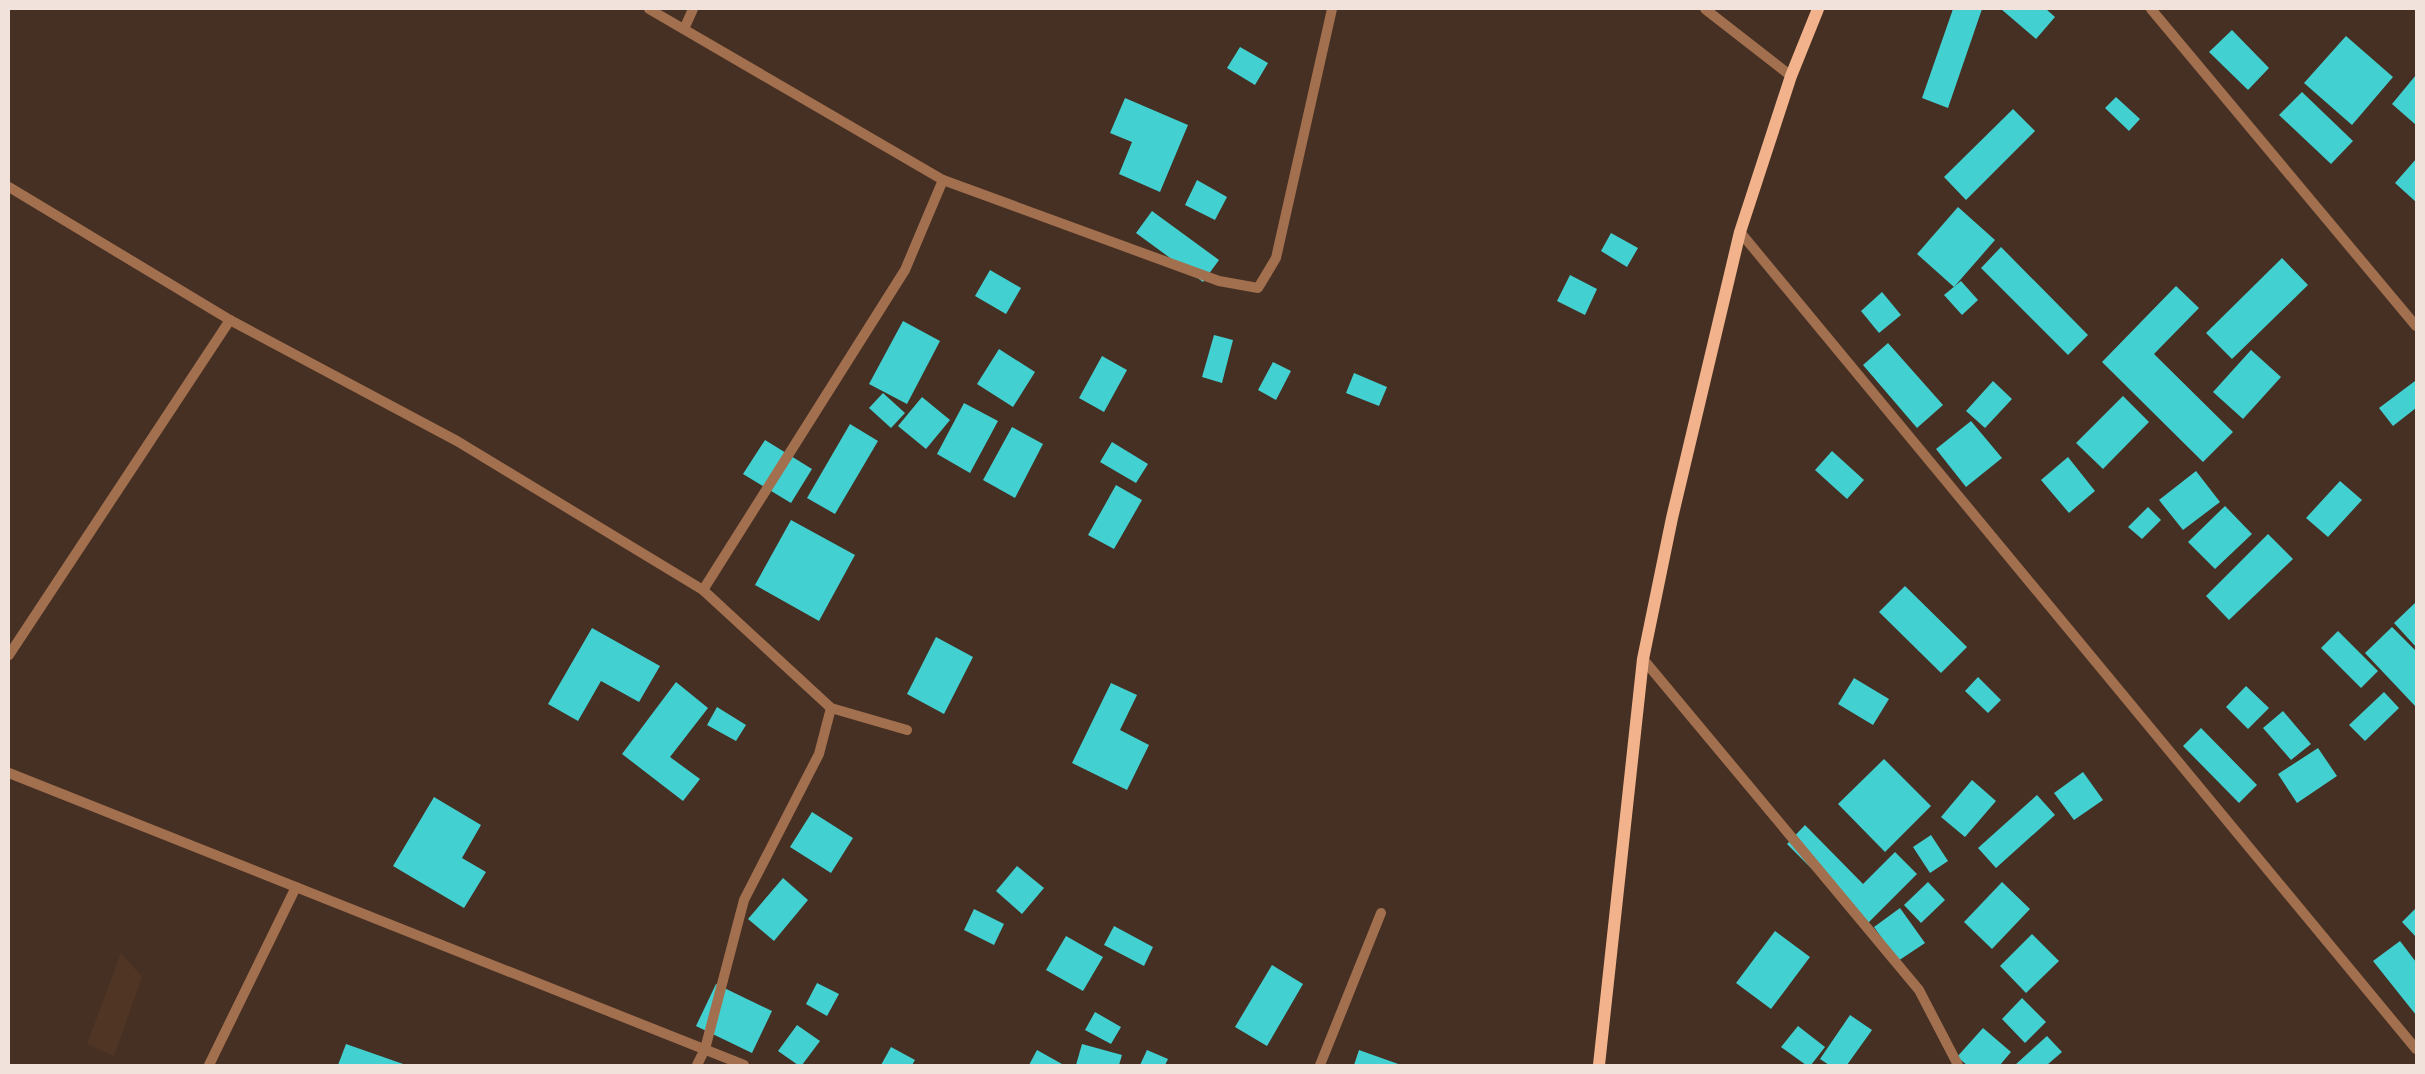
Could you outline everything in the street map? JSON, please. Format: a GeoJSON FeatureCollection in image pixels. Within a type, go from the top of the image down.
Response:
{"type":"FeatureCollection","features":[{"type":"Feature","properties":{"kind":"main road"},"geometry":{"type":"LineString","coordinates":[[1599,1065],[1643,659],[1672,518],[1740,232],[1791,76],[1818,9]]}},
{"type":"Feature","properties":{"kind":"street"},"geometry":{"type":"LineString","coordinates":[[649,9],[943,180],[1219,281],[1258,288],[1276,258],[1332,9]]}},
{"type":"Feature","properties":{"kind":"street"},"geometry":{"type":"LineString","coordinates":[[684,29],[693,9]]}},
{"type":"Feature","properties":{"kind":"street"},"geometry":{"type":"LineString","coordinates":[[1705,9],[1791,76]]}},
{"type":"Feature","properties":{"kind":"street"},"geometry":{"type":"LineString","coordinates":[[2151,9],[2416,326]]}},
{"type":"Feature","properties":{"kind":"street"},"geometry":{"type":"LineString","coordinates":[[703,590],[905,270],[943,180]]}},
{"type":"Feature","properties":{"kind":"street"},"geometry":{"type":"LineString","coordinates":[[9,186],[230,320],[457,441],[703,590],[830,708],[907,730]]}},
{"type":"Feature","properties":{"kind":"street"},"geometry":{"type":"LineString","coordinates":[[1740,232],[2416,1049]]}},
{"type":"Feature","properties":{"kind":"street"},"geometry":{"type":"LineString","coordinates":[[9,655],[230,320]]}},
{"type":"Feature","properties":{"kind":"street"},"geometry":{"type":"LineString","coordinates":[[1643,659],[1919,990],[1958,1065]]}},
{"type":"Feature","properties":{"kind":"street"},"geometry":{"type":"LineString","coordinates":[[697,1065],[705,1049],[744,900],[819,754],[830,708]]}},
{"type":"Feature","properties":{"kind":"street"},"geometry":{"type":"LineString","coordinates":[[9,773],[744,1065]]}},
{"type":"Feature","properties":{"kind":"street"},"geometry":{"type":"LineString","coordinates":[[209,1065],[296,887]]}},
{"type":"Feature","properties":{"kind":"street"},"geometry":{"type":"LineString","coordinates":[[1320,1065],[1381,913]]}},
{"type":"Feature","properties":{"kind":"shaded area"},"geometry":{"type":"Polygon","coordinates":[[[121,953],[142,977],[114,1056],[87,1044],[121,953]]]}},
{"type":"Feature","properties":{"kind":"building"},"geometry":{"type":"Polygon","coordinates":[[[1953,9],[1982,9],[1948,108],[1922,98],[1953,9]]]}},
{"type":"Feature","properties":{"kind":"building"},"geometry":{"type":"Polygon","coordinates":[[[2001,9],[2046,9],[2055,17],[2036,39],[2001,9]]]}},
{"type":"Feature","properties":{"kind":"building"},"geometry":{"type":"Polygon","coordinates":[[[2232,30],[2269,68],[2248,90],[2209,52],[2232,30]]]}},
{"type":"Feature","properties":{"kind":"building"},"geometry":{"type":"Polygon","coordinates":[[[2346,36],[2393,77],[2352,125],[2304,83],[2346,36]]]}},
{"type":"Feature","properties":{"kind":"building"},"geometry":{"type":"Polygon","coordinates":[[[1240,47],[1268,63],[1255,85],[1227,68],[1240,47]]]}},
{"type":"Feature","properties":{"kind":"building"},"geometry":{"type":"Polygon","coordinates":[[[2416,75],[2416,125],[2392,104],[2416,75]]]}},
{"type":"Feature","properties":{"kind":"building"},"geometry":{"type":"Polygon","coordinates":[[[2302,92],[2353,141],[2331,164],[2279,115],[2302,92]]]}},
{"type":"Feature","properties":{"kind":"building"},"geometry":{"type":"Polygon","coordinates":[[[2116,97],[2140,119],[2129,131],[2105,108],[2116,97]]]}},
{"type":"Feature","properties":{"kind":"building"},"geometry":{"type":"Polygon","coordinates":[[[1125,98],[1188,125],[1160,192],[1119,174],[1132,142],[1110,133],[1125,98]]]}},
{"type":"Feature","properties":{"kind":"building"},"geometry":{"type":"Polygon","coordinates":[[[2013,109],[2035,131],[1966,200],[1944,177],[2013,109]]]}},
{"type":"Feature","properties":{"kind":"building"},"geometry":{"type":"Polygon","coordinates":[[[2416,159],[2416,202],[2395,183],[2416,159]]]}},
{"type":"Feature","properties":{"kind":"building"},"geometry":{"type":"Polygon","coordinates":[[[1197,180],[1227,197],[1215,220],[1185,205],[1197,180]]]}},
{"type":"Feature","properties":{"kind":"building"},"geometry":{"type":"Polygon","coordinates":[[[1958,207],[1995,240],[1954,287],[1917,254],[1958,207]]]}},
{"type":"Feature","properties":{"kind":"building"},"geometry":{"type":"Polygon","coordinates":[[[1152,211],[1219,260],[1203,282],[1136,233],[1152,211]]]}},
{"type":"Feature","properties":{"kind":"building"},"geometry":{"type":"Polygon","coordinates":[[[1611,233],[1638,248],[1627,267],[1601,251],[1611,233]]]}},
{"type":"Feature","properties":{"kind":"building"},"geometry":{"type":"Polygon","coordinates":[[[2001,247],[2088,335],[2068,355],[1981,268],[2001,247]]]}},
{"type":"Feature","properties":{"kind":"building"},"geometry":{"type":"Polygon","coordinates":[[[2282,258],[2308,285],[2232,359],[2206,333],[2282,258]]]}},
{"type":"Feature","properties":{"kind":"building"},"geometry":{"type":"Polygon","coordinates":[[[990,270],[1021,288],[1006,314],[975,296],[990,270]]]}},
{"type":"Feature","properties":{"kind":"building"},"geometry":{"type":"Polygon","coordinates":[[[1570,275],[1597,289],[1585,315],[1557,301],[1570,275]]]}},
{"type":"Feature","properties":{"kind":"building"},"geometry":{"type":"Polygon","coordinates":[[[1961,281],[1978,300],[1962,315],[1944,295],[1961,281]]]}},
{"type":"Feature","properties":{"kind":"building"},"geometry":{"type":"Polygon","coordinates":[[[2176,286],[2199,308],[2154,354],[2233,432],[2203,462],[2102,362],[2176,286]]]}},
{"type":"Feature","properties":{"kind":"building"},"geometry":{"type":"Polygon","coordinates":[[[1882,292],[1901,315],[1879,333],[1861,311],[1882,292]]]}},
{"type":"Feature","properties":{"kind":"building"},"geometry":{"type":"Polygon","coordinates":[[[903,321],[940,341],[907,404],[869,384],[903,321]]]}},
{"type":"Feature","properties":{"kind":"building"},"geometry":{"type":"Polygon","coordinates":[[[1214,335],[1233,340],[1222,383],[1202,377],[1214,335]]]}},
{"type":"Feature","properties":{"kind":"building"},"geometry":{"type":"Polygon","coordinates":[[[1888,343],[1943,405],[1917,428],[1863,365],[1888,343]]]}},
{"type":"Feature","properties":{"kind":"building"},"geometry":{"type":"Polygon","coordinates":[[[999,349],[1035,372],[1013,407],[977,384],[999,349]]]}},
{"type":"Feature","properties":{"kind":"building"},"geometry":{"type":"Polygon","coordinates":[[[2251,350],[2281,377],[2243,419],[2213,392],[2251,350]]]}},
{"type":"Feature","properties":{"kind":"building"},"geometry":{"type":"Polygon","coordinates":[[[1102,356],[1127,370],[1104,412],[1079,398],[1102,356]]]}},
{"type":"Feature","properties":{"kind":"building"},"geometry":{"type":"Polygon","coordinates":[[[1273,362],[1291,371],[1276,400],[1258,390],[1273,362]]]}},
{"type":"Feature","properties":{"kind":"building"},"geometry":{"type":"Polygon","coordinates":[[[1354,373],[1387,387],[1379,406],[1346,393],[1354,373]]]}},
{"type":"Feature","properties":{"kind":"building"},"geometry":{"type":"Polygon","coordinates":[[[1993,381],[2012,399],[1985,428],[1966,411],[1993,381]]]}},
{"type":"Feature","properties":{"kind":"building"},"geometry":{"type":"Polygon","coordinates":[[[2415,381],[2416,408],[2393,426],[2379,408],[2415,381]]]}},
{"type":"Feature","properties":{"kind":"building"},"geometry":{"type":"Polygon","coordinates":[[[883,393],[905,413],[891,428],[869,408],[883,393]]]}},
{"type":"Feature","properties":{"kind":"building"},"geometry":{"type":"Polygon","coordinates":[[[2123,396],[2149,422],[2103,469],[2076,443],[2123,396]]]}},
{"type":"Feature","properties":{"kind":"building"},"geometry":{"type":"Polygon","coordinates":[[[922,397],[950,420],[926,449],[898,426],[922,397]]]}},
{"type":"Feature","properties":{"kind":"building"},"geometry":{"type":"Polygon","coordinates":[[[964,403],[998,421],[970,473],[937,454],[964,403]]]}},
{"type":"Feature","properties":{"kind":"building"},"geometry":{"type":"Polygon","coordinates":[[[1971,421],[2002,458],[1966,487],[1936,449],[1971,421]]]}},
{"type":"Feature","properties":{"kind":"building"},"geometry":{"type":"Polygon","coordinates":[[[850,424],[878,441],[835,514],[807,498],[850,424]]]}},
{"type":"Feature","properties":{"kind":"building"},"geometry":{"type":"Polygon","coordinates":[[[1012,427],[1043,444],[1015,498],[983,480],[1012,427]]]}},
{"type":"Feature","properties":{"kind":"building"},"geometry":{"type":"Polygon","coordinates":[[[765,440],[812,469],[791,503],[743,474],[765,440]]]}},
{"type":"Feature","properties":{"kind":"building"},"geometry":{"type":"Polygon","coordinates":[[[1112,442],[1148,464],[1136,483],[1100,462],[1112,442]]]}},
{"type":"Feature","properties":{"kind":"building"},"geometry":{"type":"Polygon","coordinates":[[[1832,451],[1864,480],[1847,499],[1815,470],[1832,451]]]}},
{"type":"Feature","properties":{"kind":"building"},"geometry":{"type":"Polygon","coordinates":[[[2068,457],[2095,491],[2069,513],[2041,480],[2068,457]]]}},
{"type":"Feature","properties":{"kind":"building"},"geometry":{"type":"Polygon","coordinates":[[[2196,471],[2220,502],[2183,530],[2159,500],[2196,471]]]}},
{"type":"Feature","properties":{"kind":"building"},"geometry":{"type":"Polygon","coordinates":[[[2340,481],[2362,500],[2328,537],[2306,518],[2340,481]]]}},
{"type":"Feature","properties":{"kind":"building"},"geometry":{"type":"Polygon","coordinates":[[[1116,485],[1142,500],[1114,549],[1088,535],[1116,485]]]}},
{"type":"Feature","properties":{"kind":"building"},"geometry":{"type":"Polygon","coordinates":[[[2225,506],[2252,534],[2215,569],[2188,542],[2225,506]]]}},
{"type":"Feature","properties":{"kind":"building"},"geometry":{"type":"Polygon","coordinates":[[[2148,507],[2161,520],[2142,539],[2128,527],[2148,507]]]}},
{"type":"Feature","properties":{"kind":"building"},"geometry":{"type":"Polygon","coordinates":[[[791,520],[855,555],[819,621],[755,585],[791,520]]]}},
{"type":"Feature","properties":{"kind":"building"},"geometry":{"type":"Polygon","coordinates":[[[2268,534],[2293,559],[2229,620],[2206,596],[2268,534]]]}},
{"type":"Feature","properties":{"kind":"building"},"geometry":{"type":"Polygon","coordinates":[[[1905,586],[1967,647],[1941,673],[1879,612],[1905,586]]]}},
{"type":"Feature","properties":{"kind":"building"},"geometry":{"type":"Polygon","coordinates":[[[2416,602],[2416,647],[2394,623],[2416,602]]]}},
{"type":"Feature","properties":{"kind":"building"},"geometry":{"type":"Polygon","coordinates":[[[2392,627],[2416,651],[2416,707],[2365,653],[2392,627]]]}},
{"type":"Feature","properties":{"kind":"building"},"geometry":{"type":"Polygon","coordinates":[[[592,628],[660,666],[639,702],[601,681],[578,721],[548,704],[592,628]]]}},
{"type":"Feature","properties":{"kind":"building"},"geometry":{"type":"Polygon","coordinates":[[[2338,631],[2378,671],[2361,688],[2321,648],[2338,631]]]}},
{"type":"Feature","properties":{"kind":"building"},"geometry":{"type":"Polygon","coordinates":[[[936,637],[973,657],[944,714],[907,694],[936,637]]]}},
{"type":"Feature","properties":{"kind":"building"},"geometry":{"type":"Polygon","coordinates":[[[1978,677],[2001,700],[1988,713],[1965,691],[1978,677]]]}},
{"type":"Feature","properties":{"kind":"building"},"geometry":{"type":"Polygon","coordinates":[[[1854,678],[1889,699],[1873,725],[1838,704],[1854,678]]]}},
{"type":"Feature","properties":{"kind":"building"},"geometry":{"type":"Polygon","coordinates":[[[676,682],[708,708],[670,757],[700,779],[683,801],[622,754],[676,682]]]}},
{"type":"Feature","properties":{"kind":"building"},"geometry":{"type":"Polygon","coordinates":[[[1111,683],[1137,695],[1120,730],[1149,745],[1127,790],[1072,763],[1111,683]]]}},
{"type":"Feature","properties":{"kind":"building"},"geometry":{"type":"Polygon","coordinates":[[[2246,686],[2269,708],[2248,729],[2226,707],[2246,686]]]}},
{"type":"Feature","properties":{"kind":"building"},"geometry":{"type":"Polygon","coordinates":[[[2384,692],[2399,708],[2365,741],[2349,725],[2384,692]]]}},
{"type":"Feature","properties":{"kind":"building"},"geometry":{"type":"Polygon","coordinates":[[[717,707],[746,725],[736,741],[707,725],[717,707]]]}},
{"type":"Feature","properties":{"kind":"building"},"geometry":{"type":"Polygon","coordinates":[[[2283,711],[2311,744],[2291,760],[2263,728],[2283,711]]]}},
{"type":"Feature","properties":{"kind":"building"},"geometry":{"type":"Polygon","coordinates":[[[2201,728],[2257,785],[2239,803],[2183,746],[2201,728]]]}},
{"type":"Feature","properties":{"kind":"building"},"geometry":{"type":"Polygon","coordinates":[[[2318,748],[2337,776],[2297,803],[2278,774],[2318,748]]]}},
{"type":"Feature","properties":{"kind":"building"},"geometry":{"type":"Polygon","coordinates":[[[1884,759],[1931,806],[1885,852],[1838,804],[1884,759]]]}},
{"type":"Feature","properties":{"kind":"building"},"geometry":{"type":"Polygon","coordinates":[[[2083,772],[2103,800],[2074,820],[2054,793],[2083,772]]]}},
{"type":"Feature","properties":{"kind":"building"},"geometry":{"type":"Polygon","coordinates":[[[1972,780],[1996,801],[1965,837],[1941,817],[1972,780]]]}},
{"type":"Feature","properties":{"kind":"building"},"geometry":{"type":"Polygon","coordinates":[[[2037,795],[2055,815],[1996,868],[1978,848],[2037,795]]]}},
{"type":"Feature","properties":{"kind":"building"},"geometry":{"type":"Polygon","coordinates":[[[434,797],[481,825],[462,858],[486,872],[464,908],[393,866],[434,797]]]}},
{"type":"Feature","properties":{"kind":"building"},"geometry":{"type":"Polygon","coordinates":[[[812,812],[853,838],[831,873],[790,847],[812,812]]]}},
{"type":"Feature","properties":{"kind":"building"},"geometry":{"type":"Polygon","coordinates":[[[1805,825],[1863,884],[1895,852],[1917,874],[1867,924],[1787,844],[1805,825]]]}},
{"type":"Feature","properties":{"kind":"building"},"geometry":{"type":"Polygon","coordinates":[[[1931,835],[1948,861],[1930,873],[1913,847],[1931,835]]]}},
{"type":"Feature","properties":{"kind":"building"},"geometry":{"type":"Polygon","coordinates":[[[1017,866],[1044,888],[1022,914],[996,891],[1017,866]]]}},
{"type":"Feature","properties":{"kind":"building"},"geometry":{"type":"Polygon","coordinates":[[[783,878],[808,900],[774,941],[748,919],[783,878]]]}},
{"type":"Feature","properties":{"kind":"building"},"geometry":{"type":"Polygon","coordinates":[[[1928,882],[1945,900],[1921,923],[1904,905],[1928,882]]]}},
{"type":"Feature","properties":{"kind":"building"},"geometry":{"type":"Polygon","coordinates":[[[2002,882],[2030,909],[1992,949],[1964,922],[2002,882]]]}},
{"type":"Feature","properties":{"kind":"building"},"geometry":{"type":"Polygon","coordinates":[[[1900,908],[1925,943],[1898,961],[1874,927],[1900,908]]]}},
{"type":"Feature","properties":{"kind":"building"},"geometry":{"type":"Polygon","coordinates":[[[2416,908],[2416,937],[2402,922],[2416,908]]]}},
{"type":"Feature","properties":{"kind":"building"},"geometry":{"type":"Polygon","coordinates":[[[974,909],[1004,924],[994,945],[964,930],[974,909]]]}},
{"type":"Feature","properties":{"kind":"building"},"geometry":{"type":"Polygon","coordinates":[[[1114,926],[1153,947],[1144,966],[1104,945],[1114,926]]]}},
{"type":"Feature","properties":{"kind":"building"},"geometry":{"type":"Polygon","coordinates":[[[1775,931],[1810,957],[1771,1009],[1736,983],[1775,931]]]}},
{"type":"Feature","properties":{"kind":"building"},"geometry":{"type":"Polygon","coordinates":[[[2032,934],[2059,961],[2026,993],[2000,966],[2032,934]]]}},
{"type":"Feature","properties":{"kind":"building"},"geometry":{"type":"Polygon","coordinates":[[[1066,936],[1103,957],[1083,991],[1046,970],[1066,936]]]}},
{"type":"Feature","properties":{"kind":"building"},"geometry":{"type":"Polygon","coordinates":[[[2400,941],[2416,962],[2416,1015],[2373,961],[2400,941]]]}},
{"type":"Feature","properties":{"kind":"building"},"geometry":{"type":"Polygon","coordinates":[[[1272,965],[1303,984],[1267,1046],[1235,1027],[1272,965]]]}},
{"type":"Feature","properties":{"kind":"building"},"geometry":{"type":"Polygon","coordinates":[[[817,983],[839,994],[827,1016],[806,1004],[817,983]]]}},
{"type":"Feature","properties":{"kind":"building"},"geometry":{"type":"Polygon","coordinates":[[[716,984],[772,1011],[752,1053],[696,1026],[716,984]]]}},
{"type":"Feature","properties":{"kind":"building"},"geometry":{"type":"Polygon","coordinates":[[[2022,998],[2046,1022],[2025,1043],[2002,1019],[2022,998]]]}},
{"type":"Feature","properties":{"kind":"building"},"geometry":{"type":"Polygon","coordinates":[[[1095,1012],[1121,1027],[1111,1044],[1085,1030],[1095,1012]]]}},
{"type":"Feature","properties":{"kind":"building"},"geometry":{"type":"Polygon","coordinates":[[[1850,1015],[1872,1030],[1847,1065],[1829,1065],[1820,1059],[1850,1015]]]}},
{"type":"Feature","properties":{"kind":"building"},"geometry":{"type":"Polygon","coordinates":[[[797,1025],[820,1041],[802,1065],[798,1065],[778,1051],[797,1025]]]}},
{"type":"Feature","properties":{"kind":"building"},"geometry":{"type":"Polygon","coordinates":[[[1798,1026],[1825,1047],[1811,1065],[1806,1065],[1781,1047],[1798,1026]]]}},
{"type":"Feature","properties":{"kind":"building"},"geometry":{"type":"Polygon","coordinates":[[[1983,1028],[2011,1052],[2000,1065],[1967,1065],[1957,1057],[1983,1028]]]}},
{"type":"Feature","properties":{"kind":"building"},"geometry":{"type":"Polygon","coordinates":[[[2047,1036],[2062,1052],[2047,1065],[2015,1065],[2047,1036]]]}},
{"type":"Feature","properties":{"kind":"building"},"geometry":{"type":"Polygon","coordinates":[[[346,1044],[406,1065],[338,1065],[346,1044]]]}},
{"type":"Feature","properties":{"kind":"building"},"geometry":{"type":"Polygon","coordinates":[[[1082,1044],[1122,1055],[1119,1065],[1076,1065],[1082,1044]]]}},
{"type":"Feature","properties":{"kind":"building"},"geometry":{"type":"Polygon","coordinates":[[[891,1047],[915,1060],[912,1065],[881,1065],[891,1047]]]}},
{"type":"Feature","properties":{"kind":"building"},"geometry":{"type":"Polygon","coordinates":[[[1037,1050],[1062,1064],[1029,1065],[1037,1050]]]}},
{"type":"Feature","properties":{"kind":"building"},"geometry":{"type":"Polygon","coordinates":[[[1147,1050],[1168,1059],[1165,1065],[1140,1065],[1147,1050]]]}},
{"type":"Feature","properties":{"kind":"building"},"geometry":{"type":"Polygon","coordinates":[[[1359,1050],[1401,1065],[1354,1065],[1359,1050]]]}}]}
